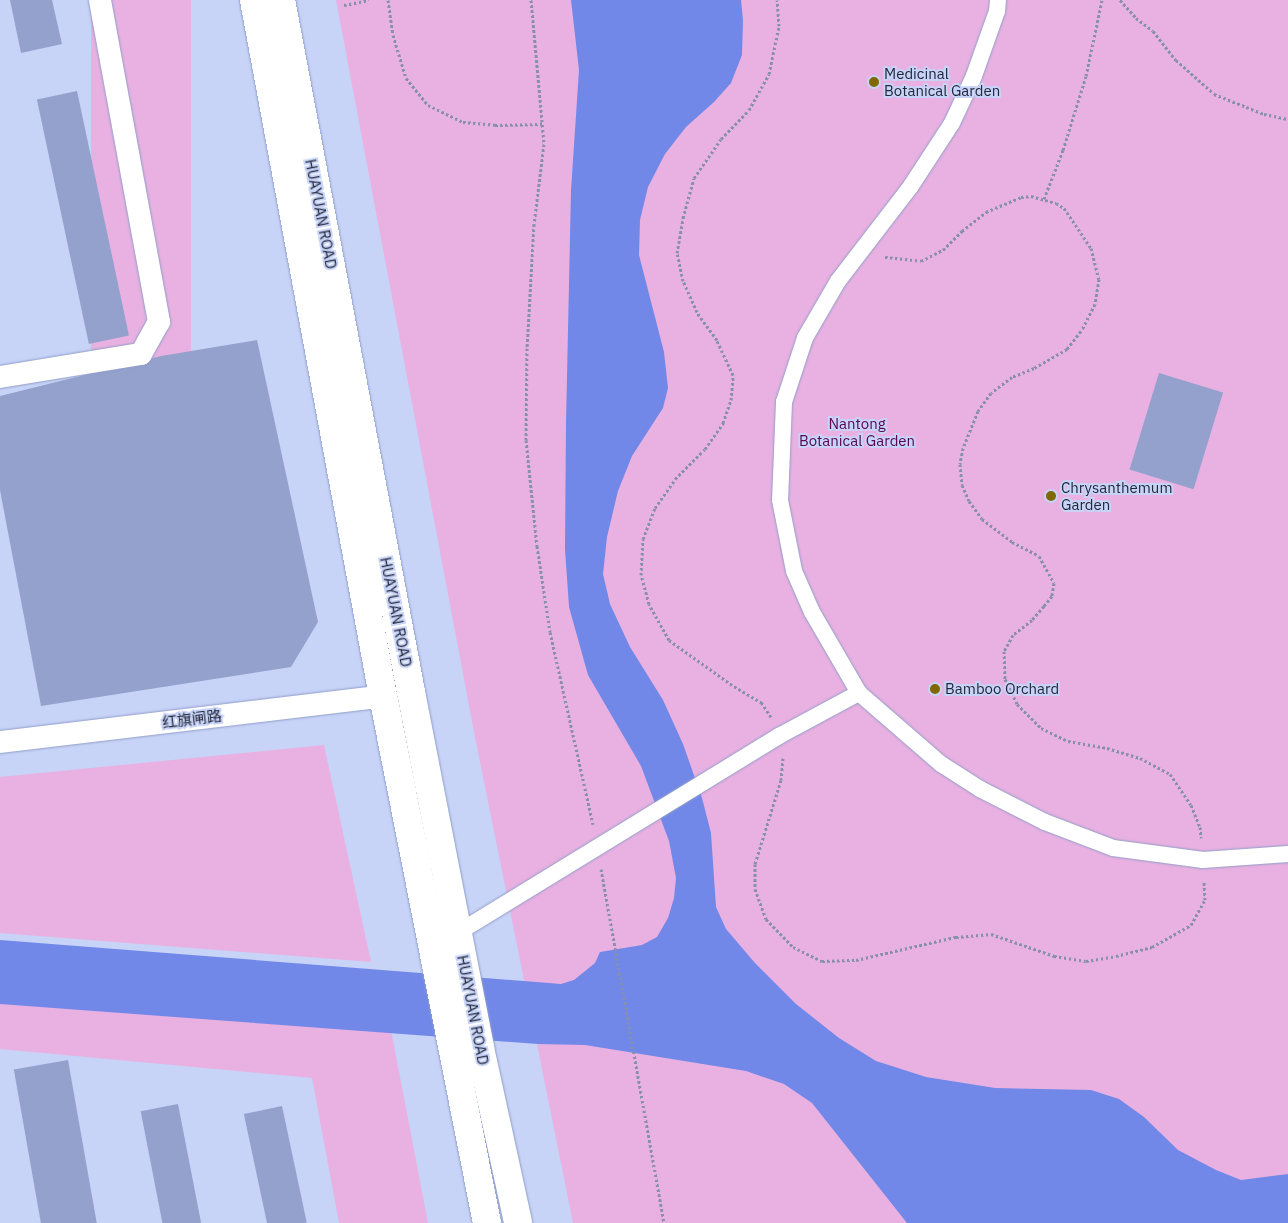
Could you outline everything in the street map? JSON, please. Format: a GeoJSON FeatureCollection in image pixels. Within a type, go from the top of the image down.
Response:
{"type":"FeatureCollection","features":[{"type":"Feature","properties":{"kind":"main road","name":"HUAYUAN ROAD"},"geometry":{"type":"LineString","coordinates":[[254,0],[383,696],[487,1223]]}},
{"type":"Feature","properties":{"kind":"main road","name":"HUAYUAN ROAD"},"geometry":{"type":"LineString","coordinates":[[281,0],[411,692],[480,1048],[518,1223]]}},
{"type":"Feature","properties":{"kind":"street"},"geometry":{"type":"LineString","coordinates":[[0,377],[141,354],[159,322],[100,0]]}},
{"type":"Feature","properties":{"kind":"street"},"geometry":{"type":"LineString","coordinates":[[998,0],[997,11],[974,76],[952,123],[911,186],[838,281],[805,338],[784,402],[780,500],[794,571],[812,612],[859,693],[941,764],[980,789],[1045,822],[1113,848],[1203,860],[1288,854]]}},
{"type":"Feature","properties":{"kind":"street"},"geometry":{"type":"LineString","coordinates":[[435,955],[458,932],[779,736],[859,693]]}},
{"type":"Feature","properties":{"kind":"street","name":"红旗闸路"},"geometry":{"type":"LineString","coordinates":[[0,742],[383,696]]}},
{"type":"Feature","properties":{"kind":"path"},"geometry":{"type":"LineString","coordinates":[[344,5],[369,0]]}},
{"type":"Feature","properties":{"kind":"path"},"geometry":{"type":"LineString","coordinates":[[388,0],[393,36],[406,78],[428,105],[462,122],[495,125],[543,124]]}},
{"type":"Feature","properties":{"kind":"path"},"geometry":{"type":"LineString","coordinates":[[531,0],[544,144],[534,224],[527,348],[526,440],[537,546],[550,632],[597,848],[616,949],[664,1223]]}},
{"type":"Feature","properties":{"kind":"path"},"geometry":{"type":"LineString","coordinates":[[1044,199],[1063,150],[1086,76],[1102,0]]}},
{"type":"Feature","properties":{"kind":"path"},"geometry":{"type":"LineString","coordinates":[[1120,0],[1136,18],[1153,31],[1176,60],[1214,94],[1264,114],[1288,119]]}},
{"type":"Feature","properties":{"kind":"path"},"geometry":{"type":"LineString","coordinates":[[862,250],[883,256],[921,261],[943,250],[962,231],[986,212],[1021,196],[1044,199],[1064,208],[1091,248],[1099,280],[1095,304],[1082,331],[1067,349],[1034,368],[1012,377],[991,393],[978,410],[963,448],[960,464],[962,485],[982,519],[1012,542],[1039,556],[1054,583],[1052,596],[1032,620],[1013,634],[1004,651],[1005,679],[1017,704],[1041,728],[1068,741],[1107,748],[1140,758],[1170,774],[1191,805],[1200,827],[1203,860]]}},
{"type":"Feature","properties":{"kind":"green space"},"geometry":{"type":"Polygon","coordinates":[[[91,0],[191,0],[191,363],[91,363],[91,0]]]}},
{"type":"Feature","properties":{"kind":"green space","name":"Nantong Botanical Garden"},"geometry":{"type":"Polygon","coordinates":[[[336,0],[1288,0],[1288,1223],[573,1223],[474,732],[336,0]]]}},
{"type":"Feature","properties":{"kind":"green space"},"geometry":{"type":"Polygon","coordinates":[[[324,745],[371,962],[0,933],[0,777],[324,745]]]}},
{"type":"Feature","properties":{"kind":"green space"},"geometry":{"type":"Polygon","coordinates":[[[0,1000],[391,1030],[428,1223],[339,1223],[312,1078],[0,1049],[0,1000]]]}},
{"type":"Feature","properties":{"kind":"water"},"geometry":{"type":"Polygon","coordinates":[[[571,0],[741,0],[743,20],[742,55],[731,83],[714,102],[686,127],[665,154],[648,187],[640,220],[639,255],[664,352],[668,388],[663,408],[632,456],[618,491],[607,537],[603,574],[610,604],[630,647],[663,700],[683,744],[702,798],[711,833],[716,907],[726,929],[755,963],[796,1004],[839,1038],[876,1061],[926,1077],[995,1088],[1091,1090],[1119,1099],[1144,1117],[1178,1150],[1216,1170],[1241,1180],[1288,1174],[1288,1223],[907,1223],[812,1103],[784,1084],[746,1071],[585,1045],[538,1044],[0,1004],[0,940],[561,984],[574,980],[595,963],[600,952],[642,945],[657,937],[668,918],[674,898],[676,878],[669,841],[641,766],[588,675],[569,607],[565,549],[566,423],[571,190],[579,70],[571,0]]]}},
{"type":"Feature","properties":{"kind":"building"},"geometry":{"type":"Polygon","coordinates":[[[10,0],[52,0],[62,44],[21,53],[10,0]]]}},
{"type":"Feature","properties":{"kind":"building"},"geometry":{"type":"Polygon","coordinates":[[[77,91],[129,336],[89,344],[37,100],[77,91]]]}},
{"type":"Feature","properties":{"kind":"building"},"geometry":{"type":"Polygon","coordinates":[[[257,340],[318,622],[291,667],[41,706],[0,490],[0,396],[161,356],[257,340]]]}},
{"type":"Feature","properties":{"kind":"building"},"geometry":{"type":"Polygon","coordinates":[[[1159,373],[1223,393],[1194,489],[1129,470],[1159,373]]]}},
{"type":"Feature","properties":{"kind":"building"},"geometry":{"type":"Polygon","coordinates":[[[68,1060],[97,1223],[41,1223],[14,1070],[68,1060]]]}},
{"type":"Feature","properties":{"kind":"building"},"geometry":{"type":"Polygon","coordinates":[[[178,1104],[201,1223],[162,1223],[141,1111],[178,1104]]]}},
{"type":"Feature","properties":{"kind":"building"},"geometry":{"type":"Polygon","coordinates":[[[282,1106],[307,1222],[267,1223],[244,1114],[282,1106]]]}},
{"type":"Feature","properties":{"kind":"place","name":"Medicinal Botanical Garden"},"geometry":{"type":"Point","coordinates":[874,82]}},
{"type":"Feature","properties":{"kind":"place","name":"Chrysanthemum Garden"},"geometry":{"type":"Point","coordinates":[1051,496]}},
{"type":"Feature","properties":{"kind":"place","name":"Bamboo Orchard"},"geometry":{"type":"Point","coordinates":[935,689]}}]}
